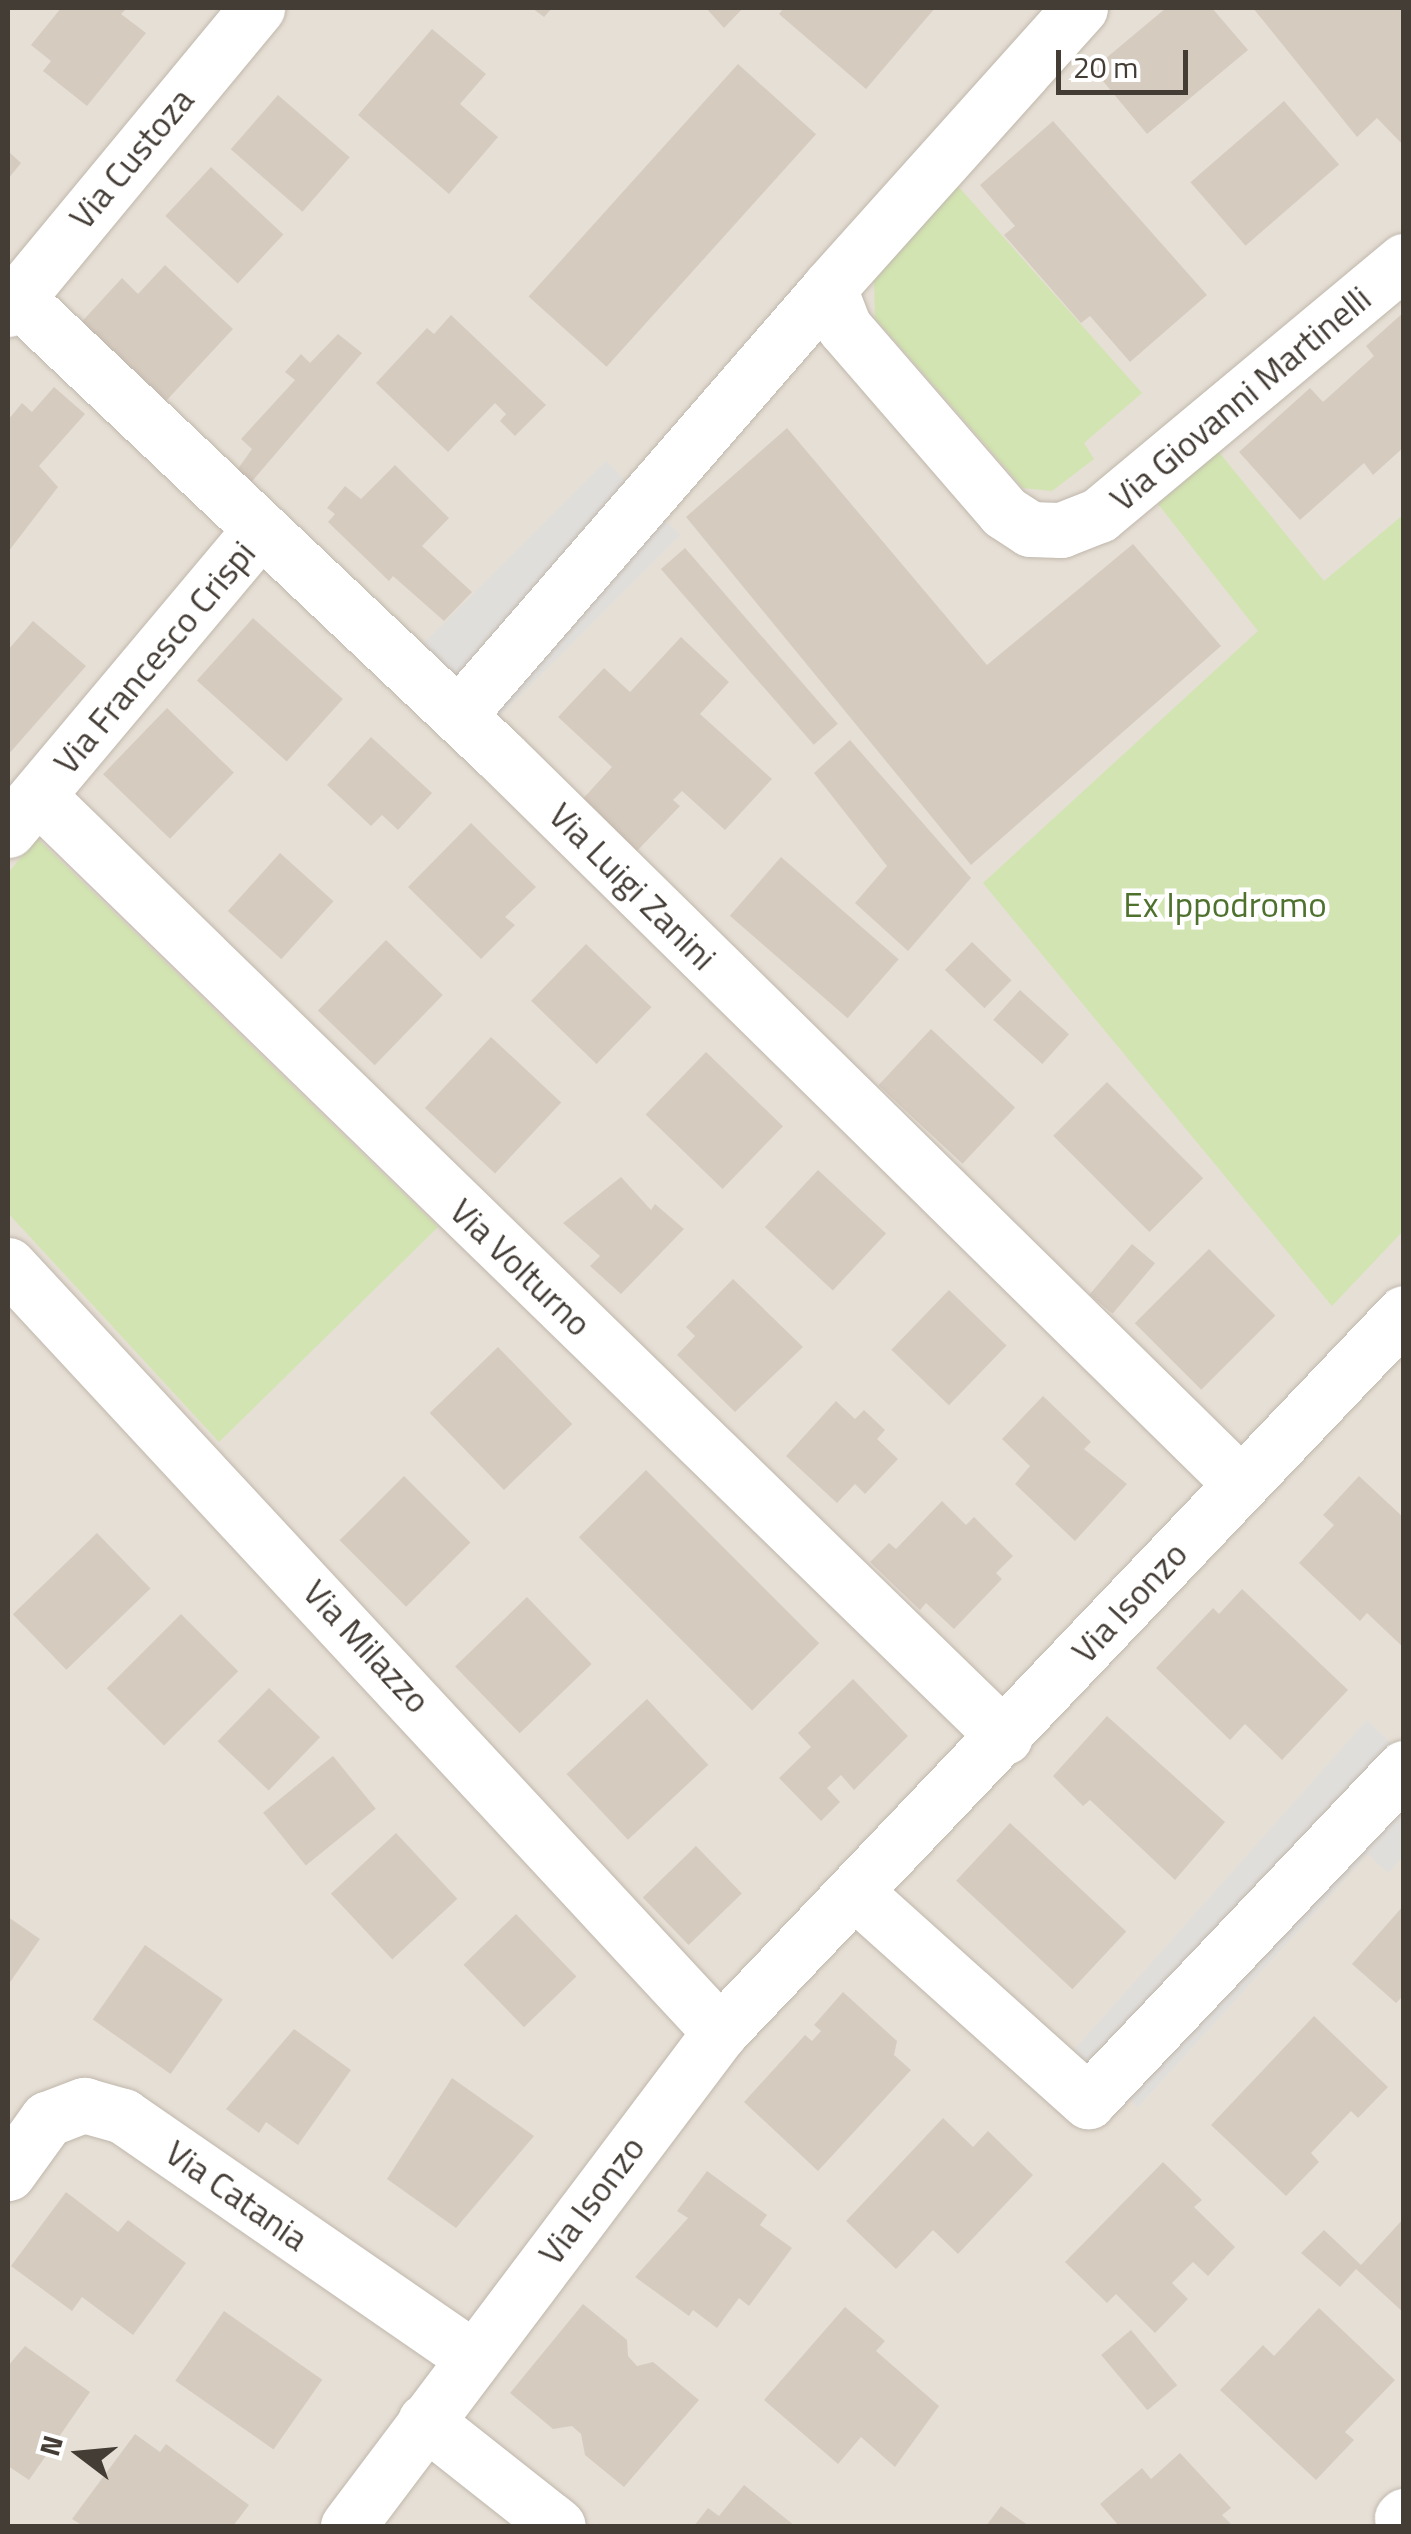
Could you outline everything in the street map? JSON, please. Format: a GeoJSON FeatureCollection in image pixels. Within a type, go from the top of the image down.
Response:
{"type":"FeatureCollection","features":[{"type":"Feature","properties":{"kind":"street"},"geometry":{"type":"LineString","coordinates":[[458,715],[828,288],[1080,8]]}},
{"type":"Feature","properties":{"kind":"street","name":"Via Custoza"},"geometry":{"type":"LineString","coordinates":[[12,304],[245,12]]}},
{"type":"Feature","properties":{"kind":"street","name":"Via Giovanni Martinelli"},"geometry":{"type":"LineString","coordinates":[[828,288],[844,327],[1004,512],[1030,529],[1061,530],[1099,516],[1404,261]]}},
{"type":"Feature","properties":{"kind":"street","name":"Via Luigi Zanini"},"geometry":{"type":"LineString","coordinates":[[12,304],[261,529],[458,715],[1240,1483]]}},
{"type":"Feature","properties":{"kind":"street","name":"Via Francesco Crispi"},"geometry":{"type":"LineString","coordinates":[[23,813],[261,529]]}},
{"type":"Feature","properties":{"kind":"street","name":"Via Volturno"},"geometry":{"type":"LineString","coordinates":[[23,813],[1004,1737]]}},
{"type":"Feature","properties":{"kind":"street","name":"Via Milazzo"},"geometry":{"type":"LineString","coordinates":[[8,1265],[720,2032]]}},
{"type":"Feature","properties":{"kind":"street","name":"Via Isonzo"},"geometry":{"type":"LineString","coordinates":[[348,2526],[472,2356],[720,2032],[856,1894],[1404,1313]]}},
{"type":"Feature","properties":{"kind":"street"},"geometry":{"type":"LineString","coordinates":[[856,1894],[1088,2101],[1404,1768]]}},
{"type":"Feature","properties":{"kind":"street","name":"Via Catania"},"geometry":{"type":"LineString","coordinates":[[8,2173],[48,2119],[84,2105],[123,2116],[472,2356]]}},
{"type":"Feature","properties":{"kind":"street"},"geometry":{"type":"LineString","coordinates":[[425,2421],[558,2526]]}},
{"type":"Feature","properties":{"kind":"shaded area"},"geometry":{"type":"Polygon","coordinates":[[[8,8],[1403,8],[1403,2526],[8,2526],[8,8]]]}},
{"type":"Feature","properties":{"kind":"shaded area"},"geometry":{"type":"Polygon","coordinates":[[[606,461],[680,535],[495,721],[421,646],[606,461]]]}},
{"type":"Feature","properties":{"kind":"shaded area"},"geometry":{"type":"Polygon","coordinates":[[[1367,1720],[1403,1755],[1403,1857],[1388,1873],[1368,1854],[1138,2107],[1073,2051],[1367,1720]]]}},
{"type":"Feature","properties":{"kind":"green space"},"geometry":{"type":"Polygon","coordinates":[[[957,185],[1142,393],[1084,443],[1094,459],[1052,491],[1023,488],[875,318],[874,281],[957,185]]]}},
{"type":"Feature","properties":{"kind":"green space","name":"Ex Ippodromo"},"geometry":{"type":"Polygon","coordinates":[[[1218,451],[1324,581],[1403,515],[1403,1231],[1332,1306],[983,883],[1258,631],[1158,504],[1218,451]]]}},
{"type":"Feature","properties":{"kind":"green space"},"geometry":{"type":"Polygon","coordinates":[[[37,838],[438,1227],[219,1442],[8,1213],[8,873],[37,838]]]}},
{"type":"Feature","properties":{"kind":"building"},"geometry":{"type":"Polygon","coordinates":[[[61,8],[127,8],[121,14],[146,33],[87,106],[43,71],[51,61],[31,45],[61,8]]]}},
{"type":"Feature","properties":{"kind":"building"},"geometry":{"type":"Polygon","coordinates":[[[532,8],[552,8],[544,17],[532,8]]]}},
{"type":"Feature","properties":{"kind":"building"},"geometry":{"type":"Polygon","coordinates":[[[706,8],[743,8],[724,28],[706,8]]]}},
{"type":"Feature","properties":{"kind":"building"},"geometry":{"type":"Polygon","coordinates":[[[784,8],[935,8],[866,89],[779,14],[784,8]]]}},
{"type":"Feature","properties":{"kind":"building"},"geometry":{"type":"Polygon","coordinates":[[[1166,8],[1212,8],[1248,50],[1147,134],[1093,69],[1166,8]]]}},
{"type":"Feature","properties":{"kind":"building"},"geometry":{"type":"Polygon","coordinates":[[[1253,8],[1404,8],[1404,146],[1377,118],[1357,137],[1253,8]]]}},
{"type":"Feature","properties":{"kind":"building"},"geometry":{"type":"Polygon","coordinates":[[[432,29],[486,74],[460,104],[498,137],[449,194],[358,115],[432,29]]]}},
{"type":"Feature","properties":{"kind":"building"},"geometry":{"type":"Polygon","coordinates":[[[738,64],[816,134],[607,367],[529,297],[738,64]]]}},
{"type":"Feature","properties":{"kind":"building"},"geometry":{"type":"Polygon","coordinates":[[[278,95],[350,157],[302,212],[231,149],[278,95]]]}},
{"type":"Feature","properties":{"kind":"building"},"geometry":{"type":"Polygon","coordinates":[[[1284,101],[1339,164],[1246,246],[1190,182],[1284,101]]]}},
{"type":"Feature","properties":{"kind":"building"},"geometry":{"type":"Polygon","coordinates":[[[1053,121],[1207,295],[1130,362],[1090,316],[1081,323],[1004,235],[1015,226],[980,185],[1053,121]]]}},
{"type":"Feature","properties":{"kind":"building"},"geometry":{"type":"Polygon","coordinates":[[[8,151],[21,163],[8,179],[8,151]]]}},
{"type":"Feature","properties":{"kind":"building"},"geometry":{"type":"Polygon","coordinates":[[[211,167],[283,235],[238,284],[165,216],[211,167]]]}},
{"type":"Feature","properties":{"kind":"building"},"geometry":{"type":"Polygon","coordinates":[[[165,265],[233,329],[166,401],[137,374],[132,380],[76,328],[122,278],[138,294],[165,265]]]}},
{"type":"Feature","properties":{"kind":"building"},"geometry":{"type":"Polygon","coordinates":[[[1404,312],[1404,447],[1373,475],[1364,463],[1300,520],[1239,452],[1310,388],[1323,402],[1374,356],[1366,346],[1404,312]]]}},
{"type":"Feature","properties":{"kind":"building"},"geometry":{"type":"Polygon","coordinates":[[[451,315],[546,405],[515,436],[500,421],[506,414],[495,403],[448,452],[376,383],[427,328],[434,334],[451,315]]]}},
{"type":"Feature","properties":{"kind":"building"},"geometry":{"type":"Polygon","coordinates":[[[338,334],[362,353],[242,493],[230,480],[252,449],[241,439],[295,380],[285,372],[301,354],[310,363],[338,334]]]}},
{"type":"Feature","properties":{"kind":"building"},"geometry":{"type":"Polygon","coordinates":[[[54,387],[85,414],[39,466],[58,487],[8,552],[8,420],[22,403],[32,412],[54,387]]]}},
{"type":"Feature","properties":{"kind":"building"},"geometry":{"type":"Polygon","coordinates":[[[787,428],[987,665],[1133,544],[1221,646],[971,865],[686,517],[787,428]]]}},
{"type":"Feature","properties":{"kind":"building"},"geometry":{"type":"Polygon","coordinates":[[[395,465],[449,518],[422,546],[472,592],[444,621],[393,576],[389,581],[328,522],[335,514],[327,508],[345,486],[361,499],[395,465]]]}},
{"type":"Feature","properties":{"kind":"building"},"geometry":{"type":"Polygon","coordinates":[[[685,548],[838,724],[814,745],[661,569],[685,548]]]}},
{"type":"Feature","properties":{"kind":"building"},"geometry":{"type":"Polygon","coordinates":[[[253,618],[343,699],[287,761],[197,680],[253,618]]]}},
{"type":"Feature","properties":{"kind":"building"},"geometry":{"type":"Polygon","coordinates":[[[33,621],[86,666],[8,755],[8,650],[33,621]]]}},
{"type":"Feature","properties":{"kind":"building"},"geometry":{"type":"Polygon","coordinates":[[[681,637],[729,682],[700,714],[772,779],[725,830],[682,791],[673,800],[680,806],[635,853],[580,802],[612,767],[558,717],[604,668],[630,692],[681,637]]]}},
{"type":"Feature","properties":{"kind":"building"},"geometry":{"type":"Polygon","coordinates":[[[167,708],[234,773],[170,839],[103,774],[167,708]]]}},
{"type":"Feature","properties":{"kind":"building"},"geometry":{"type":"Polygon","coordinates":[[[371,737],[432,793],[398,830],[382,815],[371,826],[327,785],[371,737]]]}},
{"type":"Feature","properties":{"kind":"building"},"geometry":{"type":"Polygon","coordinates":[[[850,740],[971,878],[908,951],[855,903],[887,866],[814,773],[850,740]]]}},
{"type":"Feature","properties":{"kind":"building"},"geometry":{"type":"Polygon","coordinates":[[[471,823],[536,887],[505,917],[515,925],[481,959],[408,887],[471,823]]]}},
{"type":"Feature","properties":{"kind":"building"},"geometry":{"type":"Polygon","coordinates":[[[280,853],[334,901],[281,959],[228,911],[280,853]]]}},
{"type":"Feature","properties":{"kind":"building"},"geometry":{"type":"Polygon","coordinates":[[[781,857],[899,959],[848,1018],[730,916],[781,857]]]}},
{"type":"Feature","properties":{"kind":"building"},"geometry":{"type":"Polygon","coordinates":[[[386,940],[443,995],[375,1065],[318,1010],[386,940]]]}},
{"type":"Feature","properties":{"kind":"building"},"geometry":{"type":"Polygon","coordinates":[[[972,942],[1012,980],[984,1008],[945,970],[972,942]]]}},
{"type":"Feature","properties":{"kind":"building"},"geometry":{"type":"Polygon","coordinates":[[[586,944],[651,1007],[597,1064],[531,1001],[586,944]]]}},
{"type":"Feature","properties":{"kind":"building"},"geometry":{"type":"Polygon","coordinates":[[[1020,990],[1069,1034],[1042,1064],[993,1020],[1020,990]]]}},
{"type":"Feature","properties":{"kind":"building"},"geometry":{"type":"Polygon","coordinates":[[[931,1029],[1015,1107],[963,1164],[878,1085],[931,1029]]]}},
{"type":"Feature","properties":{"kind":"building"},"geometry":{"type":"Polygon","coordinates":[[[491,1037],[561,1102],[495,1173],[425,1108],[491,1037]]]}},
{"type":"Feature","properties":{"kind":"building"},"geometry":{"type":"Polygon","coordinates":[[[706,1052],[783,1126],[723,1189],[646,1115],[706,1052]]]}},
{"type":"Feature","properties":{"kind":"building"},"geometry":{"type":"Polygon","coordinates":[[[1107,1082],[1203,1178],[1149,1232],[1053,1136],[1107,1082]]]}},
{"type":"Feature","properties":{"kind":"building"},"geometry":{"type":"Polygon","coordinates":[[[818,1170],[886,1233],[833,1290],[765,1227],[818,1170]]]}},
{"type":"Feature","properties":{"kind":"building"},"geometry":{"type":"Polygon","coordinates":[[[621,1177],[651,1210],[655,1204],[684,1229],[621,1294],[590,1266],[600,1256],[563,1223],[621,1177]]]}},
{"type":"Feature","properties":{"kind":"building"},"geometry":{"type":"Polygon","coordinates":[[[1132,1244],[1155,1263],[1113,1314],[1090,1295],[1132,1244]]]}},
{"type":"Feature","properties":{"kind":"building"},"geometry":{"type":"Polygon","coordinates":[[[1209,1249],[1275,1315],[1201,1390],[1135,1323],[1209,1249]]]}},
{"type":"Feature","properties":{"kind":"building"},"geometry":{"type":"Polygon","coordinates":[[[733,1279],[803,1347],[735,1412],[677,1355],[695,1336],[686,1327],[733,1279]]]}},
{"type":"Feature","properties":{"kind":"building"},"geometry":{"type":"Polygon","coordinates":[[[949,1290],[1007,1346],[949,1405],[891,1350],[949,1290]]]}},
{"type":"Feature","properties":{"kind":"building"},"geometry":{"type":"Polygon","coordinates":[[[498,1347],[572,1424],[504,1490],[430,1413],[498,1347]]]}},
{"type":"Feature","properties":{"kind":"building"},"geometry":{"type":"Polygon","coordinates":[[[1043,1396],[1091,1442],[1084,1449],[1127,1484],[1075,1541],[1015,1484],[1030,1466],[1002,1439],[1043,1396]]]}},
{"type":"Feature","properties":{"kind":"building"},"geometry":{"type":"Polygon","coordinates":[[[836,1401],[855,1419],[864,1410],[885,1430],[877,1439],[898,1459],[865,1494],[855,1484],[837,1503],[786,1456],[836,1401]]]}},
{"type":"Feature","properties":{"kind":"building"},"geometry":{"type":"Polygon","coordinates":[[[646,1470],[819,1643],[752,1710],[579,1537],[646,1470]]]}},
{"type":"Feature","properties":{"kind":"building"},"geometry":{"type":"Polygon","coordinates":[[[404,1476],[470,1542],[406,1607],[340,1540],[404,1476]]]}},
{"type":"Feature","properties":{"kind":"building"},"geometry":{"type":"Polygon","coordinates":[[[1359,1476],[1404,1518],[1404,1648],[1367,1613],[1360,1621],[1299,1563],[1334,1525],[1323,1515],[1359,1476]]]}},
{"type":"Feature","properties":{"kind":"building"},"geometry":{"type":"Polygon","coordinates":[[[942,1501],[966,1525],[974,1517],[1013,1556],[996,1573],[1002,1579],[954,1629],[926,1603],[920,1610],[870,1562],[889,1543],[896,1549],[942,1501]]]}},
{"type":"Feature","properties":{"kind":"building"},"geometry":{"type":"Polygon","coordinates":[[[97,1533],[150,1588],[66,1670],[13,1614],[97,1533]]]}},
{"type":"Feature","properties":{"kind":"building"},"geometry":{"type":"Polygon","coordinates":[[[1242,1589],[1348,1690],[1282,1760],[1245,1724],[1230,1740],[1156,1668],[1213,1608],[1219,1614],[1242,1589]]]}},
{"type":"Feature","properties":{"kind":"building"},"geometry":{"type":"Polygon","coordinates":[[[527,1597],[592,1664],[520,1733],[455,1666],[527,1597]]]}},
{"type":"Feature","properties":{"kind":"building"},"geometry":{"type":"Polygon","coordinates":[[[181,1614],[238,1671],[164,1746],[107,1688],[181,1614]]]}},
{"type":"Feature","properties":{"kind":"building"},"geometry":{"type":"Polygon","coordinates":[[[853,1679],[908,1736],[854,1790],[841,1775],[827,1788],[840,1802],[821,1821],[779,1778],[811,1747],[798,1733],[853,1679]]]}},
{"type":"Feature","properties":{"kind":"building"},"geometry":{"type":"Polygon","coordinates":[[[269,1688],[320,1737],[269,1791],[218,1741],[269,1688]]]}},
{"type":"Feature","properties":{"kind":"building"},"geometry":{"type":"Polygon","coordinates":[[[647,1699],[708,1765],[628,1840],[567,1774],[647,1699]]]}},
{"type":"Feature","properties":{"kind":"building"},"geometry":{"type":"Polygon","coordinates":[[[1107,1716],[1225,1822],[1175,1880],[1090,1800],[1083,1806],[1053,1776],[1107,1716]]]}},
{"type":"Feature","properties":{"kind":"building"},"geometry":{"type":"Polygon","coordinates":[[[333,1756],[376,1809],[306,1865],[263,1813],[333,1756]]]}},
{"type":"Feature","properties":{"kind":"building"},"geometry":{"type":"Polygon","coordinates":[[[1010,1823],[1126,1931],[1072,1989],[956,1881],[1010,1823]]]}},
{"type":"Feature","properties":{"kind":"building"},"geometry":{"type":"Polygon","coordinates":[[[396,1833],[457,1899],[392,1960],[331,1894],[396,1833]]]}},
{"type":"Feature","properties":{"kind":"building"},"geometry":{"type":"Polygon","coordinates":[[[696,1846],[742,1893],[689,1945],[643,1897],[696,1846]]]}},
{"type":"Feature","properties":{"kind":"building"},"geometry":{"type":"Polygon","coordinates":[[[1404,1905],[1404,1995],[1396,2003],[1352,1964],[1404,1905]]]}},
{"type":"Feature","properties":{"kind":"building"},"geometry":{"type":"Polygon","coordinates":[[[516,1914],[576,1977],[524,2027],[463,1965],[516,1914]]]}},
{"type":"Feature","properties":{"kind":"building"},"geometry":{"type":"Polygon","coordinates":[[[8,1917],[40,1939],[8,1985],[8,1917]]]}},
{"type":"Feature","properties":{"kind":"building"},"geometry":{"type":"Polygon","coordinates":[[[145,1945],[223,1999],[171,2074],[93,2020],[145,1945]]]}},
{"type":"Feature","properties":{"kind":"building"},"geometry":{"type":"Polygon","coordinates":[[[843,1992],[897,2041],[894,2055],[911,2070],[818,2171],[744,2102],[805,2035],[812,2041],[821,2031],[814,2025],[843,1992]]]}},
{"type":"Feature","properties":{"kind":"building"},"geometry":{"type":"Polygon","coordinates":[[[1314,2016],[1388,2087],[1358,2118],[1351,2111],[1311,2153],[1319,2162],[1286,2196],[1211,2125],[1314,2016]]]}},
{"type":"Feature","properties":{"kind":"building"},"geometry":{"type":"Polygon","coordinates":[[[294,2029],[351,2070],[298,2145],[266,2122],[259,2133],[226,2109],[294,2029]]]}},
{"type":"Feature","properties":{"kind":"building"},"geometry":{"type":"Polygon","coordinates":[[[452,2078],[534,2136],[456,2228],[387,2179],[452,2078]]]}},
{"type":"Feature","properties":{"kind":"building"},"geometry":{"type":"Polygon","coordinates":[[[943,2118],[973,2147],[988,2131],[1033,2175],[958,2254],[933,2230],[896,2269],[846,2221],[943,2118]]]}},
{"type":"Feature","properties":{"kind":"building"},"geometry":{"type":"Polygon","coordinates":[[[1163,2162],[1202,2200],[1194,2207],[1235,2247],[1208,2276],[1193,2262],[1172,2283],[1188,2299],[1155,2333],[1116,2294],[1107,2303],[1065,2262],[1163,2162]]]}},
{"type":"Feature","properties":{"kind":"building"},"geometry":{"type":"Polygon","coordinates":[[[707,2171],[767,2215],[760,2225],[792,2248],[749,2306],[739,2298],[717,2328],[693,2310],[689,2316],[635,2277],[688,2218],[677,2211],[707,2171]]]}},
{"type":"Feature","properties":{"kind":"building"},"geometry":{"type":"Polygon","coordinates":[[[66,2192],[118,2232],[128,2220],[186,2263],[133,2335],[82,2297],[72,2311],[11,2266],[66,2192]]]}},
{"type":"Feature","properties":{"kind":"building"},"geometry":{"type":"Polygon","coordinates":[[[1404,2218],[1404,2313],[1356,2269],[1340,2287],[1301,2253],[1324,2230],[1361,2265],[1404,2218]]]}},
{"type":"Feature","properties":{"kind":"building"},"geometry":{"type":"Polygon","coordinates":[[[583,2304],[627,2340],[628,2356],[637,2366],[653,2362],[699,2400],[624,2487],[585,2455],[581,2434],[572,2426],[553,2429],[510,2393],[583,2304]]]}},
{"type":"Feature","properties":{"kind":"building"},"geometry":{"type":"Polygon","coordinates":[[[845,2307],[885,2341],[876,2351],[939,2406],[895,2467],[861,2437],[838,2464],[764,2400],[845,2307]]]}},
{"type":"Feature","properties":{"kind":"building"},"geometry":{"type":"Polygon","coordinates":[[[1319,2308],[1395,2380],[1345,2432],[1354,2440],[1316,2480],[1220,2390],[1263,2345],[1274,2356],[1319,2308]]]}},
{"type":"Feature","properties":{"kind":"building"},"geometry":{"type":"Polygon","coordinates":[[[224,2311],[322,2380],[274,2449],[175,2381],[224,2311]]]}},
{"type":"Feature","properties":{"kind":"building"},"geometry":{"type":"Polygon","coordinates":[[[1131,2330],[1177,2385],[1147,2410],[1101,2355],[1131,2330]]]}},
{"type":"Feature","properties":{"kind":"building"},"geometry":{"type":"Polygon","coordinates":[[[25,2346],[90,2392],[29,2480],[8,2466],[8,2366],[25,2346]]]}},
{"type":"Feature","properties":{"kind":"building"},"geometry":{"type":"Polygon","coordinates":[[[135,2434],[160,2452],[166,2444],[249,2505],[233,2526],[83,2526],[72,2519],[135,2434]]]}},
{"type":"Feature","properties":{"kind":"building"},"geometry":{"type":"Polygon","coordinates":[[[1180,2453],[1231,2508],[1222,2515],[1231,2524],[1119,2526],[1100,2504],[1142,2468],[1151,2479],[1180,2453]]]}},
{"type":"Feature","properties":{"kind":"building"},"geometry":{"type":"Polygon","coordinates":[[[744,2485],[795,2526],[694,2526],[708,2508],[719,2516],[744,2485]]]}},
{"type":"Feature","properties":{"kind":"building"},"geometry":{"type":"Polygon","coordinates":[[[1001,2506],[1029,2526],[986,2526],[1001,2506]]]}}]}
